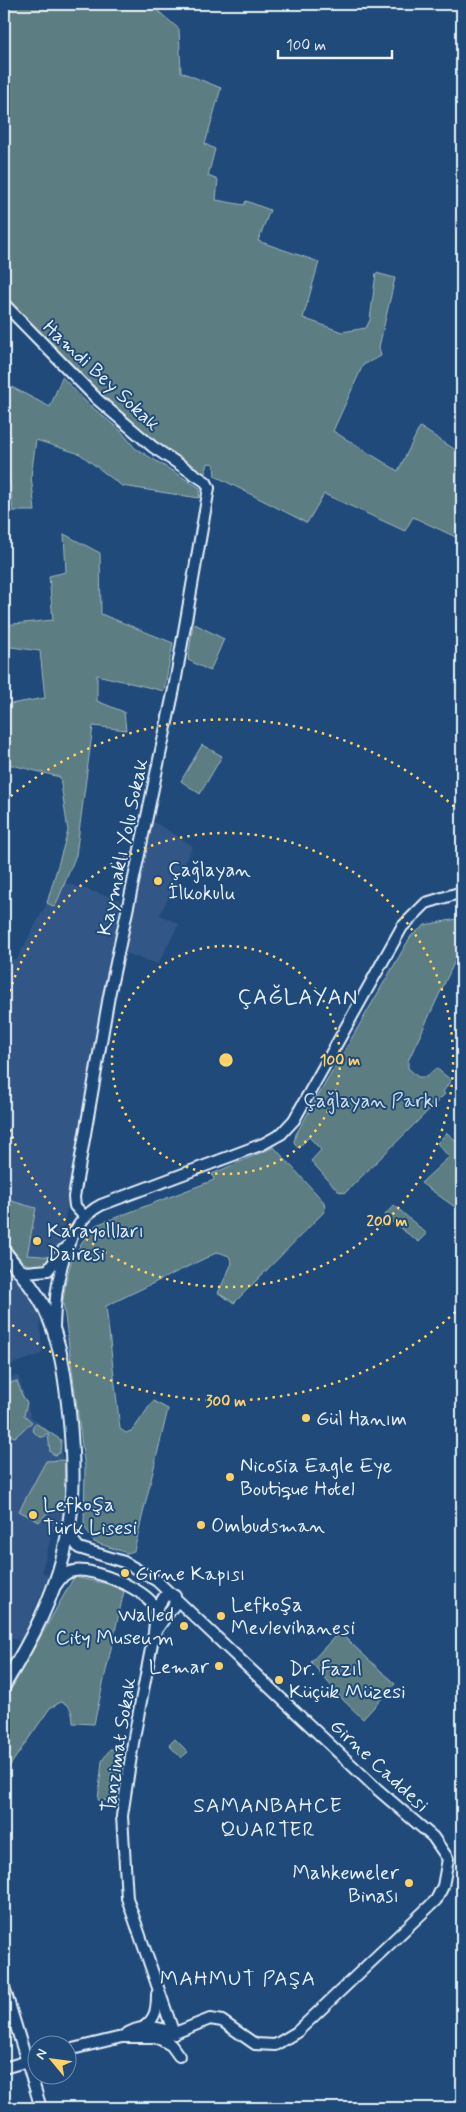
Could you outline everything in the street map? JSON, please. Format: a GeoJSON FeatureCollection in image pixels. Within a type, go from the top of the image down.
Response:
{"type":"FeatureCollection","features":[{"type":"Feature","properties":{"kind":"main road"},"geometry":{"type":"LineString","coordinates":[[4,1251],[38,1296],[54,1330],[64,1370],[73,1457],[74,1493],[69,1535],[55,1586],[35,1632],[4,1685]]}},
{"type":"Feature","properties":{"kind":"street","name":"Hamdi Bey Sokak"},"geometry":{"type":"LineString","coordinates":[[4,304],[98,400],[153,447],[206,482]]}},
{"type":"Feature","properties":{"kind":"street","name":"Kaymaklı Yolu Sokak"},"geometry":{"type":"LineString","coordinates":[[84,1216],[75,1206],[74,1197],[109,996],[174,689],[209,493],[206,482]]}},
{"type":"Feature","properties":{"kind":"street"},"geometry":{"type":"LineString","coordinates":[[16,1268],[26,1272],[48,1270],[59,1257],[84,1216],[101,1205],[252,1149],[281,1134],[294,1120],[402,927],[426,903],[462,892]]}},
{"type":"Feature","properties":{"kind":"street"},"geometry":{"type":"LineString","coordinates":[[54,1330],[56,1292],[74,1232]]}},
{"type":"Feature","properties":{"kind":"street","name":"Girne Caddesi"},"geometry":{"type":"LineString","coordinates":[[69,1535],[79,1548],[141,1570],[174,1595],[378,1789],[434,1839],[448,1859],[440,1893],[297,2032],[274,2045],[263,2046],[253,2043],[227,2024],[216,2020],[201,2021],[174,2034]]}},
{"type":"Feature","properties":{"kind":"street"},"geometry":{"type":"LineString","coordinates":[[55,1586],[64,1575],[73,1571],[94,1573],[140,1592],[151,1600],[156,1610]]}},
{"type":"Feature","properties":{"kind":"street"},"geometry":{"type":"LineString","coordinates":[[156,1610],[164,1597],[174,1595]]}},
{"type":"Feature","properties":{"kind":"street","name":"Tanzimat Sokak"},"geometry":{"type":"LineString","coordinates":[[154,1633],[174,1605],[174,1595]]}},
{"type":"Feature","properties":{"kind":"street","name":"Tanzimat Sokak"},"geometry":{"type":"LineString","coordinates":[[156,1610],[154,1633],[131,1754],[122,1816],[127,1898],[174,2034]]}},
{"type":"Feature","properties":{"kind":"street"},"geometry":{"type":"LineString","coordinates":[[4,1987],[41,2108]]}},
{"type":"Feature","properties":{"kind":"street"},"geometry":{"type":"LineString","coordinates":[[122,2037],[132,2030],[151,2022],[156,2013],[157,1988]]}},
{"type":"Feature","properties":{"kind":"street"},"geometry":{"type":"LineString","coordinates":[[145,2026],[156,2027],[174,2034]]}},
{"type":"Feature","properties":{"kind":"street"},"geometry":{"type":"LineString","coordinates":[[78,2048],[122,2037],[165,2037],[174,2034]]}},
{"type":"Feature","properties":{"kind":"street"},"geometry":{"type":"LineString","coordinates":[[152,2036],[171,2045],[179,2056]]}},
{"type":"Feature","properties":{"kind":"street"},"geometry":{"type":"LineString","coordinates":[[4,2068],[26,2061]]}},
{"type":"Feature","properties":{"kind":"shaded area","name":"Çağlayan İlkokulu"},"geometry":{"type":"Polygon","coordinates":[[[151,820],[193,846],[160,915],[179,924],[158,964],[125,953],[151,820]]]}},
{"type":"Feature","properties":{"kind":"shaded area"},"geometry":{"type":"Polygon","coordinates":[[[65,883],[121,900],[60,1246],[55,1257],[27,1255],[4,1199],[4,961],[17,959],[47,903],[55,907],[65,883]]]}},
{"type":"Feature","properties":{"kind":"shaded area"},"geometry":{"type":"Polygon","coordinates":[[[4,1260],[29,1291],[40,1319],[42,1354],[4,1367],[4,1260]]]}},
{"type":"Feature","properties":{"kind":"shaded area","name":"Lefkoşa Türk Lisesi"},"geometry":{"type":"Polygon","coordinates":[[[18,1375],[31,1417],[61,1440],[65,1498],[60,1532],[52,1532],[42,1572],[49,1576],[20,1642],[4,1634],[4,1381],[18,1375]]]}},
{"type":"Feature","properties":{"kind":"green space"},"geometry":{"type":"Polygon","coordinates":[[[4,4],[150,4],[179,29],[181,72],[221,88],[205,144],[215,149],[208,176],[218,180],[216,200],[244,205],[246,201],[270,210],[258,241],[319,262],[303,318],[342,332],[366,328],[370,320],[376,273],[395,278],[379,347],[381,356],[363,365],[333,431],[398,471],[420,427],[462,454],[462,540],[413,517],[405,531],[324,494],[307,523],[215,476],[214,464],[208,463],[205,475],[154,440],[89,388],[65,365],[4,298],[4,4]]]}},
{"type":"Feature","properties":{"kind":"green space"},"geometry":{"type":"Polygon","coordinates":[[[62,377],[87,403],[121,431],[135,448],[200,488],[199,498],[122,486],[80,454],[36,440],[31,476],[35,511],[13,511],[10,481],[4,482],[4,383],[50,407],[62,377]]]}},
{"type":"Feature","properties":{"kind":"green space"},"geometry":{"type":"Polygon","coordinates":[[[64,534],[100,553],[101,614],[173,643],[164,691],[97,675],[97,701],[124,712],[126,730],[93,726],[76,855],[55,907],[47,903],[68,831],[60,777],[4,763],[4,705],[45,698],[40,651],[4,646],[4,625],[53,620],[49,576],[66,572],[64,534]]]}},
{"type":"Feature","properties":{"kind":"green space"},"geometry":{"type":"Polygon","coordinates":[[[193,623],[224,639],[210,671],[188,660],[193,623]]]}},
{"type":"Feature","properties":{"kind":"green space"},"geometry":{"type":"Polygon","coordinates":[[[202,745],[222,756],[200,794],[181,781],[202,745]]]}},
{"type":"Feature","properties":{"kind":"green space","name":"Çağlayan Parkı"},"geometry":{"type":"Polygon","coordinates":[[[462,918],[462,946],[408,1061],[408,1068],[418,1077],[426,1077],[436,1068],[451,1080],[443,1092],[445,1094],[345,1193],[338,1191],[311,1161],[321,1150],[309,1137],[298,1148],[294,1142],[296,1134],[411,936],[425,925],[462,918]]]}},
{"type":"Feature","properties":{"kind":"green space"},"geometry":{"type":"Polygon","coordinates":[[[447,1133],[460,1144],[462,1143],[462,1212],[421,1183],[449,1157],[437,1143],[447,1133]]]}},
{"type":"Feature","properties":{"kind":"green space"},"geometry":{"type":"Polygon","coordinates":[[[274,1147],[324,1202],[325,1211],[234,1303],[218,1293],[232,1263],[229,1256],[218,1252],[106,1306],[120,1429],[126,1433],[133,1430],[153,1401],[168,1409],[134,1551],[127,1553],[94,1542],[84,1526],[85,1468],[63,1301],[71,1262],[82,1242],[96,1225],[214,1180],[212,1174],[274,1147]]]}},
{"type":"Feature","properties":{"kind":"green space"},"geometry":{"type":"Polygon","coordinates":[[[4,1199],[36,1208],[27,1255],[55,1257],[47,1264],[36,1268],[23,1262],[4,1239],[4,1199]]]}},
{"type":"Feature","properties":{"kind":"green space"},"geometry":{"type":"Polygon","coordinates":[[[394,1205],[427,1234],[419,1242],[384,1216],[394,1205]]]}},
{"type":"Feature","properties":{"kind":"green space"},"geometry":{"type":"Polygon","coordinates":[[[17,1381],[27,1403],[24,1415],[32,1422],[15,1437],[4,1433],[4,1414],[7,1405],[4,1403],[4,1385],[17,1381]]]}},
{"type":"Feature","properties":{"kind":"green space"},"geometry":{"type":"Polygon","coordinates":[[[35,1423],[61,1440],[60,1453],[55,1455],[50,1452],[48,1433],[43,1437],[39,1437],[32,1430],[35,1423]]]}},
{"type":"Feature","properties":{"kind":"green space"},"geometry":{"type":"Polygon","coordinates":[[[65,1460],[65,1498],[60,1509],[46,1514],[39,1522],[19,1511],[46,1461],[65,1460]]]}},
{"type":"Feature","properties":{"kind":"green space"},"geometry":{"type":"Polygon","coordinates":[[[74,1577],[108,1584],[124,1591],[94,1724],[73,1723],[71,1710],[61,1702],[50,1708],[4,1774],[4,1702],[74,1577]]]}},
{"type":"Feature","properties":{"kind":"green space"},"geometry":{"type":"Polygon","coordinates":[[[339,1632],[395,1684],[363,1719],[344,1701],[311,1662],[339,1632]]]}},
{"type":"Feature","properties":{"kind":"green space"},"geometry":{"type":"Polygon","coordinates":[[[175,1739],[188,1752],[181,1758],[169,1745],[175,1739]]]}},
{"type":"Feature","properties":{"kind":"green space"},"geometry":{"type":"Polygon","coordinates":[[[110,1749],[122,1749],[126,1757],[119,1802],[98,1800],[102,1761],[110,1749]]]}},
{"type":"Feature","properties":{"kind":"place","name":"Çağlayan İlkokulu"},"geometry":{"type":"Point","coordinates":[158,881]}},
{"type":"Feature","properties":{"kind":"place","name":"Karayollları Dairesi"},"geometry":{"type":"Point","coordinates":[37,1241]}},
{"type":"Feature","properties":{"kind":"place","name":"Gül Hanım"},"geometry":{"type":"Point","coordinates":[306,1418]}},
{"type":"Feature","properties":{"kind":"place","name":"Nicosia Eagle Eye Boutique Hotel"},"geometry":{"type":"Point","coordinates":[230,1477]}},
{"type":"Feature","properties":{"kind":"place","name":"Lefkoşa Türk Lisesi"},"geometry":{"type":"Point","coordinates":[33,1515]}},
{"type":"Feature","properties":{"kind":"place","name":"Ombudsman"},"geometry":{"type":"Point","coordinates":[201,1525]}},
{"type":"Feature","properties":{"kind":"place","name":"Girne Kapısı"},"geometry":{"type":"Point","coordinates":[125,1573]}},
{"type":"Feature","properties":{"kind":"place","name":"Lefkoşa Mevlevihanesi"},"geometry":{"type":"Point","coordinates":[221,1616]}},
{"type":"Feature","properties":{"kind":"place","name":"Walled City Museum"},"geometry":{"type":"Point","coordinates":[184,1626]}},
{"type":"Feature","properties":{"kind":"place","name":"Lemar"},"geometry":{"type":"Point","coordinates":[219,1666]}},
{"type":"Feature","properties":{"kind":"place","name":"Dr. Fazıl Küçük Müzesi"},"geometry":{"type":"Point","coordinates":[279,1680]}},
{"type":"Feature","properties":{"kind":"place","name":"Mahkemeler Binası"},"geometry":{"type":"Point","coordinates":[409,1883]}},
{"type":"Feature","properties":{"kind":"district","name":"ÇAĞLAYAN"},"geometry":{"type":"Point","coordinates":[298,996]}},
{"type":"Feature","properties":{"kind":"district","name":"SAMANBAHCE QUARTER"},"geometry":{"type":"Point","coordinates":[268,1817]}},
{"type":"Feature","properties":{"kind":"district","name":"MAHMUT PAŞA"},"geometry":{"type":"Point","coordinates":[238,1978]}}]}
